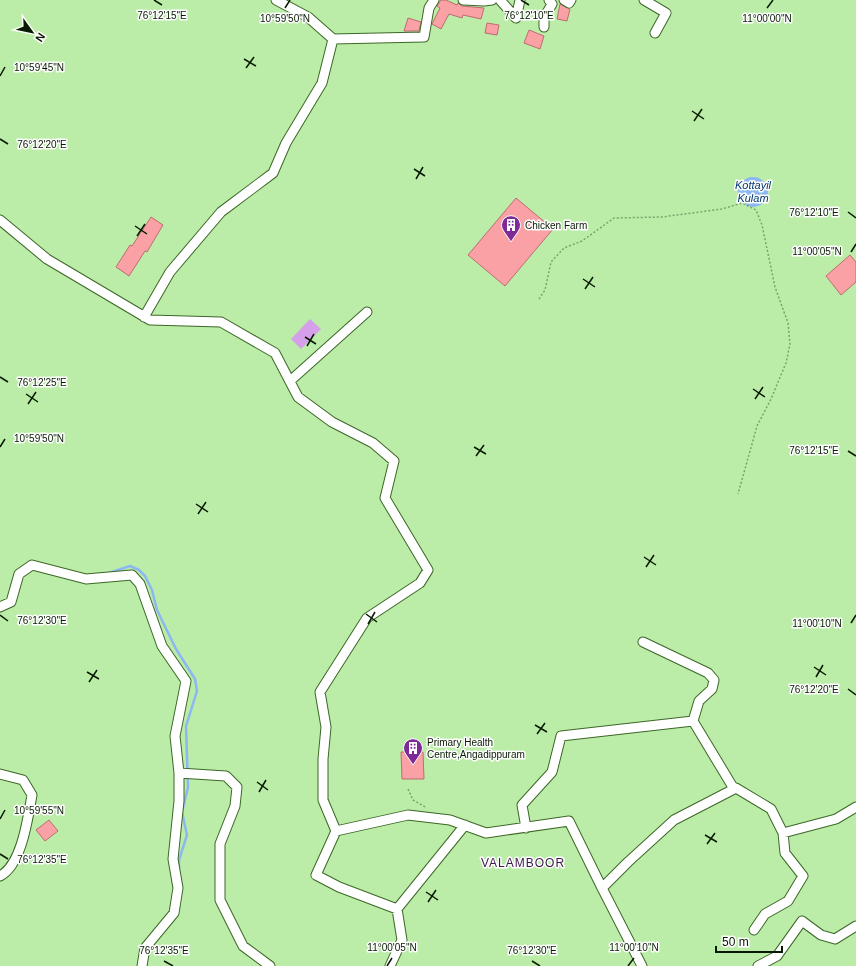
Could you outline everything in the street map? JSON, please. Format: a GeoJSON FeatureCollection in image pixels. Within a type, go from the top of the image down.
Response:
{"type":"FeatureCollection","features":[{"type":"Feature","properties":{"kind":"street"},"geometry":{"type":"LineString","coordinates":[[276,0],[308,16],[333,39],[424,37],[429,8],[434,0]]}},
{"type":"Feature","properties":{"kind":"street"},"geometry":{"type":"LineString","coordinates":[[464,0],[484,2],[492,0]]}},
{"type":"Feature","properties":{"kind":"street"},"geometry":{"type":"LineString","coordinates":[[500,0],[516,18],[520,0]]}},
{"type":"Feature","properties":{"kind":"street"},"geometry":{"type":"LineString","coordinates":[[544,27],[544,18],[552,4],[549,0]]}},
{"type":"Feature","properties":{"kind":"street"},"geometry":{"type":"LineString","coordinates":[[564,0],[570,3],[571,0]]}},
{"type":"Feature","properties":{"kind":"street"},"geometry":{"type":"LineString","coordinates":[[644,0],[666,13],[655,33]]}},
{"type":"Feature","properties":{"kind":"street"},"geometry":{"type":"LineString","coordinates":[[144,317],[170,272],[221,212],[273,172],[286,143],[322,83],[333,39]]}},
{"type":"Feature","properties":{"kind":"street"},"geometry":{"type":"LineString","coordinates":[[0,220],[47,259],[150,320],[221,322],[275,353],[298,397],[332,422],[373,443],[394,461],[385,498],[428,570],[420,583],[367,618],[320,692],[326,728],[323,759],[323,800],[336,831],[316,874],[339,887],[397,909]]}},
{"type":"Feature","properties":{"kind":"street"},"geometry":{"type":"LineString","coordinates":[[290,381],[367,312]]}},
{"type":"Feature","properties":{"kind":"street"},"geometry":{"type":"LineString","coordinates":[[0,607],[11,602],[19,574],[32,566],[86,579],[132,576],[140,584],[162,646],[186,681],[175,736],[179,773],[179,801],[173,859],[178,888],[174,913],[145,948],[142,966]]}},
{"type":"Feature","properties":{"kind":"street"},"geometry":{"type":"LineString","coordinates":[[643,642],[708,673],[714,680],[712,689],[699,701],[693,721],[734,789]]}},
{"type":"Feature","properties":{"kind":"street"},"geometry":{"type":"LineString","coordinates":[[526,828],[522,804],[552,772],[561,736],[693,721]]}},
{"type":"Feature","properties":{"kind":"street"},"geometry":{"type":"LineString","coordinates":[[179,773],[226,776],[237,787],[235,806],[220,844],[220,900],[243,946],[270,966]]}},
{"type":"Feature","properties":{"kind":"street"},"geometry":{"type":"LineString","coordinates":[[0,774],[23,780],[32,795],[18,854],[6,873],[0,876]]}},
{"type":"Feature","properties":{"kind":"street"},"geometry":{"type":"LineString","coordinates":[[602,888],[674,820],[736,788],[771,809],[783,833],[785,853],[803,876],[788,901],[765,914],[754,930]]}},
{"type":"Feature","properties":{"kind":"street"},"geometry":{"type":"LineString","coordinates":[[783,833],[836,819],[856,807]]}},
{"type":"Feature","properties":{"kind":"street"},"geometry":{"type":"LineString","coordinates":[[336,831],[408,815],[450,820],[486,833],[569,821],[642,966]]}},
{"type":"Feature","properties":{"kind":"street"},"geometry":{"type":"LineString","coordinates":[[390,966],[402,940],[397,909],[465,826]]}},
{"type":"Feature","properties":{"kind":"street"},"geometry":{"type":"LineString","coordinates":[[758,966],[777,956],[802,921],[821,935],[835,939],[856,926]]}},
{"type":"Feature","properties":{"kind":"path"},"geometry":{"type":"LineString","coordinates":[[539,300],[545,290],[551,262],[564,248],[582,241],[614,218],[662,217],[722,209],[742,203],[756,210],[762,225],[775,287],[788,323],[790,344],[786,363],[771,399],[757,426],[738,494]]}},
{"type":"Feature","properties":{"kind":"path"},"geometry":{"type":"LineString","coordinates":[[408,789],[413,800],[427,808]]}},
{"type":"Feature","properties":{"kind":"shaded area"},"geometry":{"type":"Polygon","coordinates":[[[310,319],[321,329],[301,349],[291,339],[310,319]]]}},
{"type":"Feature","properties":{"kind":"water","name":"Kottayil Kulam"},"geometry":{"type":"Polygon","coordinates":[[[753,177],[764,181],[768,192],[764,203],[753,207],[742,203],[738,192],[742,181],[753,177]]]}},
{"type":"Feature","properties":{"kind":"building"},"geometry":{"type":"Polygon","coordinates":[[[441,0],[446,0],[457,5],[458,3],[462,6],[484,8],[481,19],[463,15],[462,18],[449,14],[441,29],[432,24],[440,8],[437,6],[441,0]]]}},
{"type":"Feature","properties":{"kind":"building"},"geometry":{"type":"Polygon","coordinates":[[[560,4],[570,9],[567,21],[557,19],[560,4]]]}},
{"type":"Feature","properties":{"kind":"building"},"geometry":{"type":"Polygon","coordinates":[[[408,18],[421,22],[419,31],[404,31],[408,18]]]}},
{"type":"Feature","properties":{"kind":"building"},"geometry":{"type":"Polygon","coordinates":[[[487,23],[499,25],[497,35],[485,33],[487,23]]]}},
{"type":"Feature","properties":{"kind":"building"},"geometry":{"type":"Polygon","coordinates":[[[529,30],[544,36],[540,49],[524,43],[529,30]]]}},
{"type":"Feature","properties":{"kind":"building","name":"Chicken Farm"},"geometry":{"type":"Polygon","coordinates":[[[516,198],[553,229],[505,286],[468,255],[516,198]]]}},
{"type":"Feature","properties":{"kind":"building"},"geometry":{"type":"Polygon","coordinates":[[[151,217],[163,225],[147,252],[145,251],[129,276],[116,267],[151,217]]]}},
{"type":"Feature","properties":{"kind":"building"},"geometry":{"type":"Polygon","coordinates":[[[850,255],[856,262],[856,282],[841,295],[826,276],[850,255]]]}},
{"type":"Feature","properties":{"kind":"building","name":"Primary Health Centre,Angadippuram"},"geometry":{"type":"Polygon","coordinates":[[[401,752],[423,752],[424,779],[402,779],[401,752]]]}},
{"type":"Feature","properties":{"kind":"building"},"geometry":{"type":"Polygon","coordinates":[[[49,820],[58,831],[45,841],[36,830],[49,820]]]}},
{"type":"Feature","properties":{"kind":"waterway"},"geometry":{"type":"LineString","coordinates":[[109,573],[130,566],[139,570],[145,576],[152,590],[157,610],[176,649],[195,679],[197,691],[186,726],[188,787],[182,812],[187,835],[179,860],[179,868]]}},
{"type":"Feature","properties":{"kind":"place","name":"Chicken Farm"},"geometry":{"type":"Point","coordinates":[511,242]}},
{"type":"Feature","properties":{"kind":"place","name":"Primary Health Centre,Angadippuram"},"geometry":{"type":"Point","coordinates":[413,765]}},
{"type":"Feature","properties":{"kind":"district","name":"VALAMBOOR"},"geometry":{"type":"Point","coordinates":[523,863]}}]}
